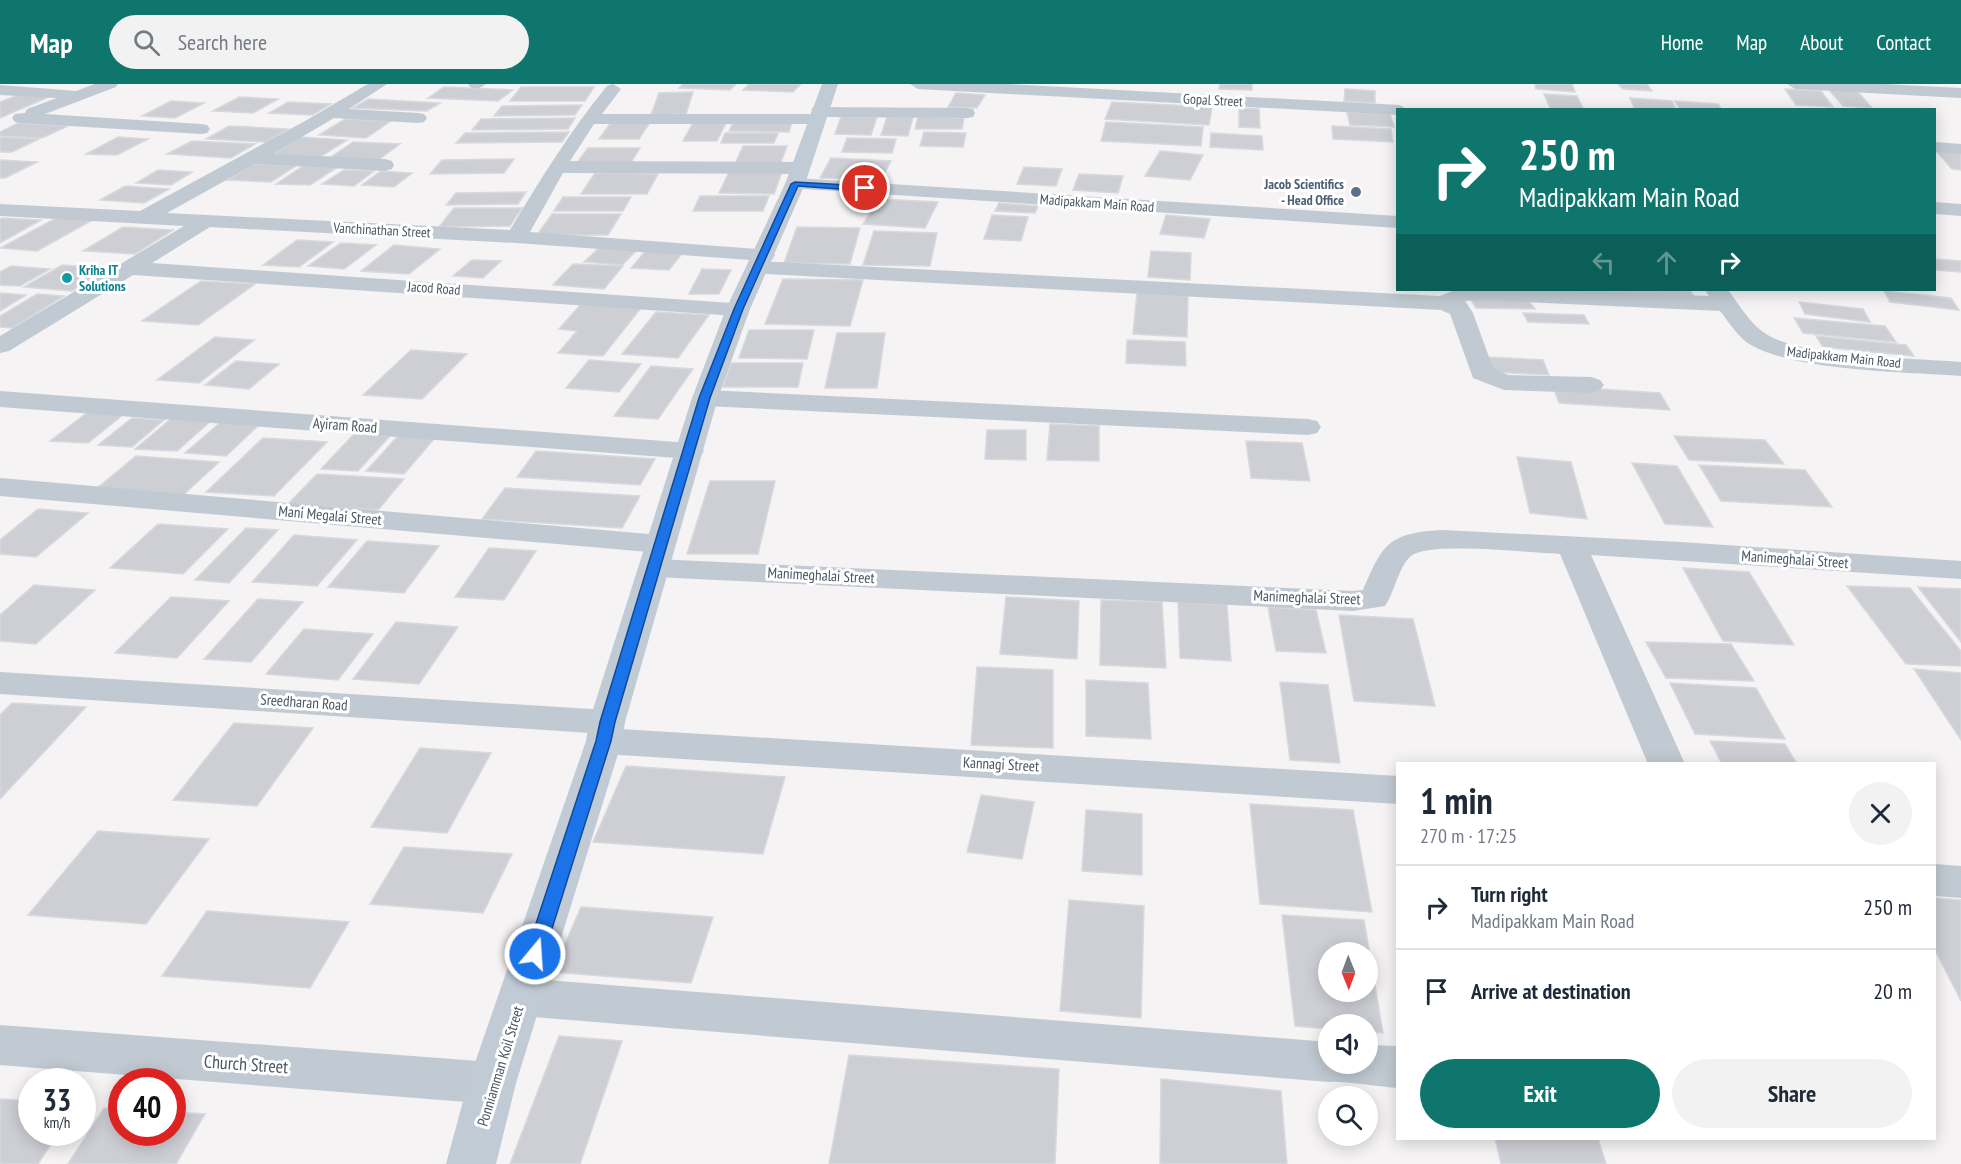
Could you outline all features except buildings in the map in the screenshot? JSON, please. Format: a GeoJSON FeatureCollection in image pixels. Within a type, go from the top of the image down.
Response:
{"type":"FeatureCollection","features":[{"type":"Feature","properties":{"kind":"street"},"geometry":{"type":"LineString","coordinates":[[110,84],[15,120],[201,129]]}},
{"type":"Feature","properties":{"kind":"street"},"geometry":{"type":"LineString","coordinates":[[145,218],[332,113],[379,84]]}},
{"type":"Feature","properties":{"kind":"street","name":"Ponniamman Koil Street"},"geometry":{"type":"LineString","coordinates":[[471,1164],[492,1083],[606,731],[705,398],[738,309],[798,176],[817,115],[830,84]]}},
{"type":"Feature","properties":{"kind":"street","name":"Gopal Street"},"geometry":{"type":"LineString","coordinates":[[918,84],[1401,101]]}},
{"type":"Feature","properties":{"kind":"street"},"geometry":{"type":"LineString","coordinates":[[1795,84],[1961,93]]}},
{"type":"Feature","properties":{"kind":"street"},"geometry":{"type":"LineString","coordinates":[[517,237],[556,167],[589,118],[614,89]]}},
{"type":"Feature","properties":{"kind":"street"},"geometry":{"type":"LineString","coordinates":[[0,90],[82,95]]}},
{"type":"Feature","properties":{"kind":"street"},"geometry":{"type":"LineString","coordinates":[[332,113],[418,118]]}},
{"type":"Feature","properties":{"kind":"street"},"geometry":{"type":"LineString","coordinates":[[589,118],[967,113]]}},
{"type":"Feature","properties":{"kind":"street"},"geometry":{"type":"LineString","coordinates":[[1936,147],[1961,148]]}},
{"type":"Feature","properties":{"kind":"street"},"geometry":{"type":"LineString","coordinates":[[253,158],[385,165]]}},
{"type":"Feature","properties":{"kind":"street","name":"Madipakkam Main Road"},"geometry":{"type":"LineString","coordinates":[[556,167],[798,176],[1396,222]]}},
{"type":"Feature","properties":{"kind":"street","name":"Vanchinathan Street"},"geometry":{"type":"LineString","coordinates":[[0,210],[517,237],[760,261],[1443,303],[1460,296],[1482,293],[1722,297]]}},
{"type":"Feature","properties":{"kind":"street"},"geometry":{"type":"LineString","coordinates":[[1,345],[206,221]]}},
{"type":"Feature","properties":{"kind":"street","name":"Jacod Road"},"geometry":{"type":"LineString","coordinates":[[130,268],[738,309]]}},
{"type":"Feature","properties":{"kind":"street","name":"Madipakkam Main Road"},"geometry":{"type":"LineString","coordinates":[[1722,297],[1757,339],[1773,348],[1800,354],[1961,369]]}},
{"type":"Feature","properties":{"kind":"street"},"geometry":{"type":"LineString","coordinates":[[1443,303],[1456,307],[1461,313],[1482,373],[1492,379],[1504,382],[1591,385]]}},
{"type":"Feature","properties":{"kind":"street"},"geometry":{"type":"LineString","coordinates":[[705,398],[1308,427]]}},
{"type":"Feature","properties":{"kind":"street","name":"Ayiram Road"},"geometry":{"type":"LineString","coordinates":[[0,399],[690,451]]}},
{"type":"Feature","properties":{"kind":"street","name":"Mani Megalai Street"},"geometry":{"type":"LineString","coordinates":[[0,487],[658,556]]}},
{"type":"Feature","properties":{"kind":"street","name":"Manimeghalai Street"},"geometry":{"type":"LineString","coordinates":[[658,556],[1353,602],[1374,599],[1394,553],[1407,544],[1434,540],[1571,544],[1961,570]]}},
{"type":"Feature","properties":{"kind":"street"},"geometry":{"type":"LineString","coordinates":[[1571,544],[1666,762]]}},
{"type":"Feature","properties":{"kind":"street","name":"Sreedharan Road"},"geometry":{"type":"LineString","coordinates":[[0,683],[606,731]]}},
{"type":"Feature","properties":{"kind":"street","name":"Kannagi Street"},"geometry":{"type":"LineString","coordinates":[[606,731],[1396,790]]}},
{"type":"Feature","properties":{"kind":"street"},"geometry":{"type":"LineString","coordinates":[[1936,879],[1961,882]]}},
{"type":"Feature","properties":{"kind":"street"},"geometry":{"type":"LineString","coordinates":[[521,997],[1318,1061]]}},
{"type":"Feature","properties":{"kind":"street","name":"Church Street"},"geometry":{"type":"LineString","coordinates":[[0,1045],[492,1083]]}},
{"type":"Feature","properties":{"kind":"street"},"geometry":{"type":"LineString","coordinates":[[1378,1066],[1396,1068]]}},
{"type":"Feature","properties":{"kind":"place","name":"Jacob Scientifics - Head Office"},"geometry":{"type":"Point","coordinates":[1356,192]}},
{"type":"Feature","properties":{"kind":"place","name":"Kriha IT Solutions"},"geometry":{"type":"Point","coordinates":[67,278]}},
{"type":"Feature","properties":{"kind":"route"},"geometry":{"type":"LineString","coordinates":[[535,954],[604,741],[607,722],[705,398],[738,309],[795,184],[865,188]]}}]}
